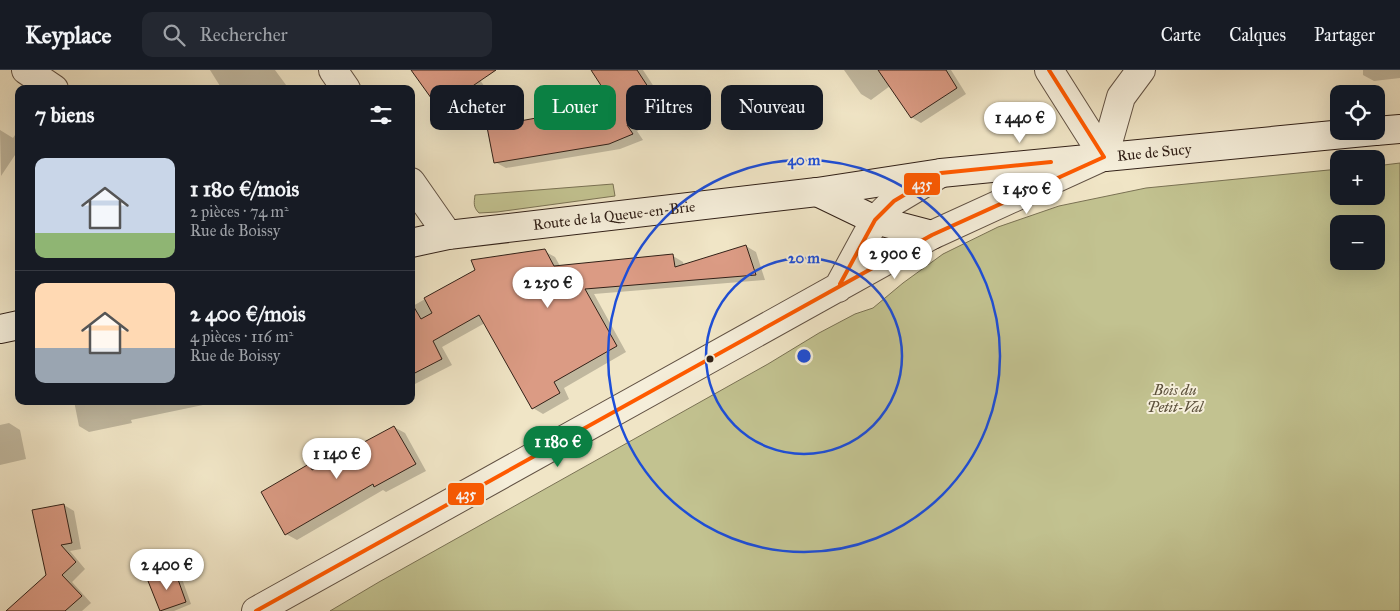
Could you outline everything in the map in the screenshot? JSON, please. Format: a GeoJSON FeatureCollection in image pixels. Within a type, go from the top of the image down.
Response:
{"type":"FeatureCollection","features":[{"type":"Feature","properties":{"kind":"street"},"geometry":{"type":"LineString","coordinates":[[26,70],[48,85]]}},
{"type":"Feature","properties":{"kind":"street"},"geometry":{"type":"LineString","coordinates":[[333,70],[343,85]]}},
{"type":"Feature","properties":{"kind":"street"},"geometry":{"type":"LineString","coordinates":[[1049,70],[1104,157]]}},
{"type":"Feature","properties":{"kind":"street"},"geometry":{"type":"LineString","coordinates":[[1104,157],[1121,97],[1141,70]]}},
{"type":"Feature","properties":{"kind":"street","name":"Rue de Sucy"},"geometry":{"type":"LineString","coordinates":[[1385,130],[1400,129]]}},
{"type":"Feature","properties":{"kind":"street","name":"Rue de Sucy"},"geometry":{"type":"LineString","coordinates":[[817,192],[941,173],[1330,135]]}},
{"type":"Feature","properties":{"kind":"street"},"geometry":{"type":"LineString","coordinates":[[256,611],[932,234],[1104,157]]}},
{"type":"Feature","properties":{"kind":"street"},"geometry":{"type":"LineString","coordinates":[[838,288],[875,220],[894,201],[941,173]]}},
{"type":"Feature","properties":{"kind":"street"},"geometry":{"type":"LineString","coordinates":[[415,188],[448,235]]}},
{"type":"Feature","properties":{"kind":"street"},"geometry":{"type":"LineString","coordinates":[[817,192],[875,220],[932,234]]}},
{"type":"Feature","properties":{"kind":"street","name":"Route de la Queue-en-Brie"},"geometry":{"type":"LineString","coordinates":[[415,242],[448,235],[817,192]]}},
{"type":"Feature","properties":{"kind":"street"},"geometry":{"type":"LineString","coordinates":[[0,329],[15,326]]}},
{"type":"Feature","properties":{"kind":"green space","name":"Bois du Petit-Val"},"geometry":{"type":"Polygon","coordinates":[[[1400,163],[1400,611],[330,611],[768,364],[819,333],[855,314],[873,308],[943,254],[998,227],[1059,206],[1146,188],[1330,170],[1330,205],[1385,205],[1385,165],[1400,163]]]}},
{"type":"Feature","properties":{"kind":"green space"},"geometry":{"type":"Polygon","coordinates":[[[613,184],[615,196],[497,212],[479,213],[474,205],[475,195],[613,184]]]}},
{"type":"Feature","properties":{"kind":"building"},"geometry":{"type":"Polygon","coordinates":[[[411,70],[496,70],[474,85],[430,85],[430,96],[411,70]]]}},
{"type":"Feature","properties":{"kind":"building"},"geometry":{"type":"Polygon","coordinates":[[[591,70],[637,70],[647,85],[626,85],[626,130],[630,130],[633,134],[609,144],[494,163],[488,130],[524,130],[524,120],[534,118],[534,130],[616,130],[616,85],[601,85],[591,70]]]}},
{"type":"Feature","properties":{"kind":"building"},"geometry":{"type":"Polygon","coordinates":[[[878,70],[946,70],[957,88],[911,118],[878,70]]]}},
{"type":"Feature","properties":{"kind":"building"},"geometry":{"type":"Polygon","coordinates":[[[746,245],[756,275],[585,289],[617,346],[554,382],[560,393],[532,409],[479,315],[433,341],[442,359],[415,373],[415,309],[421,319],[432,313],[424,298],[475,270],[471,260],[545,249],[554,266],[673,254],[675,267],[746,245]]]}},
{"type":"Feature","properties":{"kind":"building"},"geometry":{"type":"Polygon","coordinates":[[[394,426],[416,464],[374,487],[373,484],[285,535],[261,492],[309,464],[312,470],[394,426]]]}},
{"type":"Feature","properties":{"kind":"building"},"geometry":{"type":"Polygon","coordinates":[[[64,504],[72,543],[61,545],[76,562],[62,575],[82,596],[65,611],[6,611],[46,575],[32,510],[64,504]]]}},
{"type":"Feature","properties":{"kind":"building"},"geometry":{"type":"Polygon","coordinates":[[[175,571],[186,602],[160,611],[148,581],[175,571]]]}},
{"type":"Feature","properties":{"kind":"transit line","name":"435"},"geometry":{"type":"LineString","coordinates":[[1049,70],[1104,157]]}},
{"type":"Feature","properties":{"kind":"transit line","name":"435"},"geometry":{"type":"LineString","coordinates":[[256,611],[932,235],[1104,157]]}},
{"type":"Feature","properties":{"kind":"transit line","name":"435"},"geometry":{"type":"LineString","coordinates":[[840,284],[875,220],[894,201],[941,173],[1051,162]]}}]}
